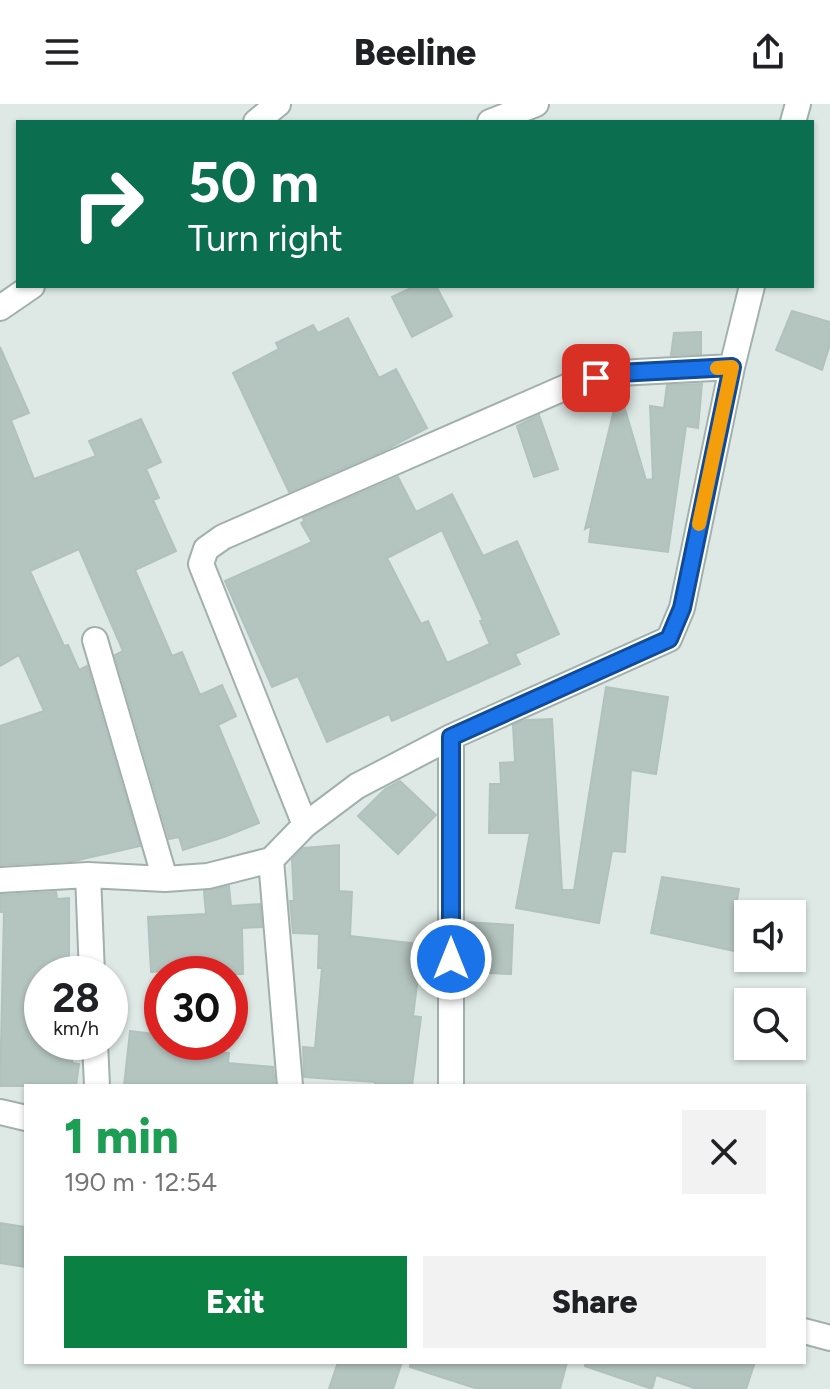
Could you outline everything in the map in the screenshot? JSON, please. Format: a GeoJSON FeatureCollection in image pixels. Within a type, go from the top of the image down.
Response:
{"type":"FeatureCollection","features":[{"type":"Feature","properties":{"kind":"street"},"geometry":{"type":"LineString","coordinates":[[258,120],[278,104]]}},
{"type":"Feature","properties":{"kind":"street"},"geometry":{"type":"LineString","coordinates":[[495,120],[536,104]]}},
{"type":"Feature","properties":{"kind":"street"},"geometry":{"type":"LineString","coordinates":[[0,308],[29,288]]}},
{"type":"Feature","properties":{"kind":"street"},"geometry":{"type":"LineString","coordinates":[[0,880],[88,875],[165,879],[208,876],[271,860],[305,825],[357,786],[451,737],[669,639],[682,608],[752,288]]}},
{"type":"Feature","properties":{"kind":"street"},"geometry":{"type":"LineString","coordinates":[[305,825],[201,564],[206,549],[223,537],[573,384],[618,373],[732,367]]}},
{"type":"Feature","properties":{"kind":"street"},"geometry":{"type":"LineString","coordinates":[[95,640],[165,879]]}},
{"type":"Feature","properties":{"kind":"street"},"geometry":{"type":"LineString","coordinates":[[451,737],[451,1084]]}},
{"type":"Feature","properties":{"kind":"street"},"geometry":{"type":"LineString","coordinates":[[271,860],[290,1084]]}},
{"type":"Feature","properties":{"kind":"street"},"geometry":{"type":"LineString","coordinates":[[88,875],[91,956]]}},
{"type":"Feature","properties":{"kind":"street"},"geometry":{"type":"LineString","coordinates":[[96,1060],[97,1084]]}},
{"type":"Feature","properties":{"kind":"street"},"geometry":{"type":"LineString","coordinates":[[0,1112],[24,1118]]}},
{"type":"Feature","properties":{"kind":"street"},"geometry":{"type":"LineString","coordinates":[[806,1332],[830,1338]]}},
{"type":"Feature","properties":{"kind":"building"},"geometry":{"type":"Polygon","coordinates":[[[411,288],[437,288],[452,316],[412,337],[392,297],[411,288]]]}},
{"type":"Feature","properties":{"kind":"building"},"geometry":{"type":"Polygon","coordinates":[[[792,311],[830,322],[830,344],[822,370],[776,350],[792,311]]]}},
{"type":"Feature","properties":{"kind":"building"},"geometry":{"type":"Polygon","coordinates":[[[348,318],[379,378],[396,369],[427,428],[289,492],[233,373],[279,349],[276,343],[313,325],[318,333],[348,318]]]}},
{"type":"Feature","properties":{"kind":"building"},"geometry":{"type":"Polygon","coordinates":[[[701,332],[701,354],[671,355],[674,333],[701,332]]]}},
{"type":"Feature","properties":{"kind":"building"},"geometry":{"type":"Polygon","coordinates":[[[0,347],[29,413],[11,420],[34,479],[96,456],[89,441],[141,419],[161,462],[146,469],[159,498],[153,500],[176,551],[135,570],[172,656],[182,652],[200,695],[222,685],[236,716],[218,725],[259,823],[183,850],[179,837],[169,839],[115,655],[123,651],[79,549],[30,571],[64,646],[68,645],[79,670],[87,666],[140,846],[74,861],[0,865],[0,726],[44,711],[19,655],[0,666],[0,347]]]}},
{"type":"Feature","properties":{"kind":"building"},"geometry":{"type":"Polygon","coordinates":[[[702,384],[698,428],[686,426],[668,552],[589,542],[591,526],[585,529],[619,389],[646,480],[653,479],[650,406],[664,408],[667,385],[702,384]]]}},
{"type":"Feature","properties":{"kind":"building"},"geometry":{"type":"Polygon","coordinates":[[[539,415],[558,469],[534,477],[517,426],[539,415]]]}},
{"type":"Feature","properties":{"kind":"building"},"geometry":{"type":"Polygon","coordinates":[[[398,477],[416,512],[452,494],[483,556],[517,541],[559,634],[515,654],[520,664],[392,721],[389,714],[327,742],[298,676],[272,687],[225,581],[312,542],[301,523],[303,518],[398,477]],[[442,530],[387,558],[421,624],[428,621],[447,663],[490,644],[480,621],[483,620],[442,530]]]}},
{"type":"Feature","properties":{"kind":"building"},"geometry":{"type":"Polygon","coordinates":[[[606,687],[668,697],[656,774],[631,770],[625,852],[612,851],[599,923],[516,908],[530,833],[489,833],[490,784],[501,784],[500,763],[515,762],[513,725],[526,720],[552,719],[562,890],[574,890],[606,687]]]}},
{"type":"Feature","properties":{"kind":"building"},"geometry":{"type":"Polygon","coordinates":[[[400,781],[436,815],[398,854],[358,816],[385,789],[400,781]]]}},
{"type":"Feature","properties":{"kind":"building"},"geometry":{"type":"Polygon","coordinates":[[[339,845],[339,891],[352,892],[350,936],[436,946],[436,970],[419,969],[413,1016],[421,1017],[412,1084],[375,1084],[304,1077],[303,1047],[315,1048],[322,968],[318,968],[319,934],[293,933],[290,901],[294,901],[292,860],[303,848],[339,845]]]}},
{"type":"Feature","properties":{"kind":"building"},"geometry":{"type":"Polygon","coordinates":[[[662,877],[739,889],[737,900],[734,900],[734,951],[651,933],[662,877]]]}},
{"type":"Feature","properties":{"kind":"building"},"geometry":{"type":"Polygon","coordinates":[[[229,886],[231,906],[260,904],[262,927],[242,928],[243,956],[150,956],[148,917],[206,914],[204,891],[229,886]]]}},
{"type":"Feature","properties":{"kind":"building"},"geometry":{"type":"Polygon","coordinates":[[[56,892],[57,899],[69,898],[69,956],[24,956],[24,1060],[72,1060],[72,1063],[79,1064],[76,1084],[0,1086],[4,912],[0,912],[0,895],[56,892]]]}},
{"type":"Feature","properties":{"kind":"building"},"geometry":{"type":"Polygon","coordinates":[[[466,922],[513,925],[511,974],[466,972],[466,922]]]}},
{"type":"Feature","properties":{"kind":"building"},"geometry":{"type":"Polygon","coordinates":[[[130,1031],[144,1033],[144,1060],[228,1060],[228,1063],[273,1067],[275,1084],[124,1084],[130,1031]]]}},
{"type":"Feature","properties":{"kind":"building"},"geometry":{"type":"Polygon","coordinates":[[[0,1223],[24,1227],[24,1267],[0,1263],[0,1223]]]}},
{"type":"Feature","properties":{"kind":"building"},"geometry":{"type":"Polygon","coordinates":[[[337,1364],[401,1364],[393,1389],[329,1389],[337,1364]]]}},
{"type":"Feature","properties":{"kind":"building"},"geometry":{"type":"Polygon","coordinates":[[[411,1364],[566,1364],[560,1389],[478,1389],[410,1367],[411,1364]]]}},
{"type":"Feature","properties":{"kind":"building"},"geometry":{"type":"Polygon","coordinates":[[[754,1364],[746,1389],[697,1389],[656,1375],[652,1389],[585,1366],[754,1364]]]}},
{"type":"Feature","properties":{"kind":"slow traffic"},"geometry":{"type":"LineString","coordinates":[[699,524],[732,367],[717,368]]}},
{"type":"Feature","properties":{"kind":"route"},"geometry":{"type":"LineString","coordinates":[[451,959],[451,737],[669,639],[682,608],[732,367],[618,373],[596,378]]}}]}
